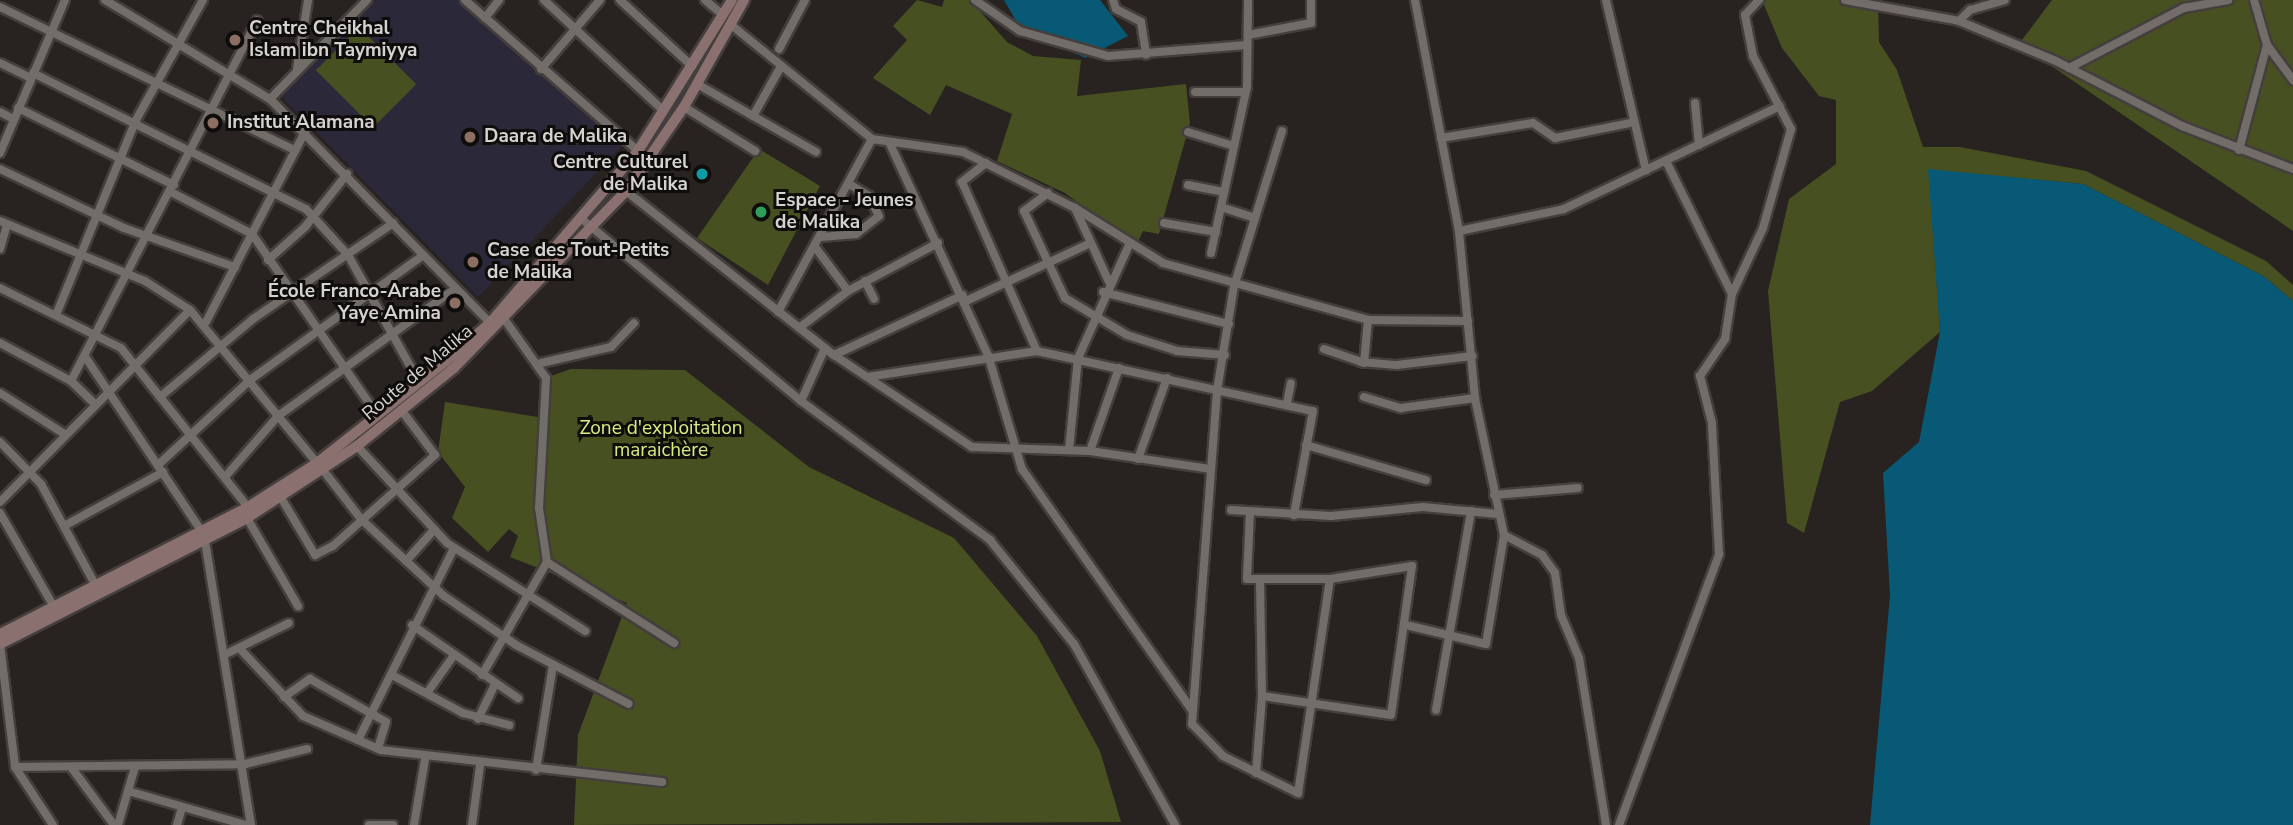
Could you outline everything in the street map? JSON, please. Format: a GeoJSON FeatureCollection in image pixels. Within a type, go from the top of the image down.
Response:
{"type":"FeatureCollection","features":[{"type":"Feature","properties":{"kind":"main road","name":"Route de Malika"},"geometry":{"type":"LineString","coordinates":[[0,644],[248,512],[357,446],[402,411],[505,320],[626,191],[697,84],[727,20],[732,0]]}},
{"type":"Feature","properties":{"kind":"main road","name":"Route de Malika"},"geometry":{"type":"LineString","coordinates":[[248,512],[281,496],[320,466],[490,323],[583,220],[638,151],[692,66],[744,0]]}},
{"type":"Feature","properties":{"kind":"main road","name":"Route de Malika"},"geometry":{"type":"LineString","coordinates":[[0,634],[96,586],[204,537]]}},
{"type":"Feature","properties":{"kind":"street"},"geometry":{"type":"LineString","coordinates":[[0,153],[65,0]]}},
{"type":"Feature","properties":{"kind":"street"},"geometry":{"type":"LineString","coordinates":[[105,0],[229,69],[270,99],[306,130],[490,323]]}},
{"type":"Feature","properties":{"kind":"street"},"geometry":{"type":"LineString","coordinates":[[56,315],[136,120],[203,0]]}},
{"type":"Feature","properties":{"kind":"street"},"geometry":{"type":"LineString","coordinates":[[297,69],[308,0]]}},
{"type":"Feature","properties":{"kind":"street"},"geometry":{"type":"LineString","coordinates":[[270,99],[367,0]]}},
{"type":"Feature","properties":{"kind":"street"},"geometry":{"type":"LineString","coordinates":[[465,0],[638,151]]}},
{"type":"Feature","properties":{"kind":"street"},"geometry":{"type":"LineString","coordinates":[[485,18],[499,0]]}},
{"type":"Feature","properties":{"kind":"street"},"geometry":{"type":"LineString","coordinates":[[544,0],[664,111]]}},
{"type":"Feature","properties":{"kind":"street"},"geometry":{"type":"LineString","coordinates":[[541,69],[600,0]]}},
{"type":"Feature","properties":{"kind":"street"},"geometry":{"type":"LineString","coordinates":[[620,0],[692,66]]}},
{"type":"Feature","properties":{"kind":"street"},"geometry":{"type":"LineString","coordinates":[[705,0],[780,68],[872,139],[890,144],[964,152],[1075,208],[1163,263],[1234,286],[1368,320],[1468,321]]}},
{"type":"Feature","properties":{"kind":"street"},"geometry":{"type":"LineString","coordinates":[[779,49],[805,0]]}},
{"type":"Feature","properties":{"kind":"street"},"geometry":{"type":"LineString","coordinates":[[975,0],[1020,31],[1108,56],[1146,55],[1247,40],[1311,23],[1311,0]]}},
{"type":"Feature","properties":{"kind":"street"},"geometry":{"type":"LineString","coordinates":[[1113,0],[1116,9],[1142,22],[1146,55]]}},
{"type":"Feature","properties":{"kind":"street"},"geometry":{"type":"LineString","coordinates":[[1211,253],[1245,92],[1248,0]]}},
{"type":"Feature","properties":{"kind":"street"},"geometry":{"type":"LineString","coordinates":[[1406,625],[1487,643],[1504,535],[1475,398],[1459,232],[1415,0]]}},
{"type":"Feature","properties":{"kind":"street"},"geometry":{"type":"LineString","coordinates":[[1606,0],[1630,122],[1646,170]]}},
{"type":"Feature","properties":{"kind":"street"},"geometry":{"type":"LineString","coordinates":[[1619,825],[1719,554],[1712,423],[1700,376],[1725,339],[1732,294],[1763,228],[1791,128],[1753,56],[1745,15],[1759,0]]}},
{"type":"Feature","properties":{"kind":"street"},"geometry":{"type":"LineString","coordinates":[[1845,0],[1959,21],[2069,68],[2239,150],[2293,169]]}},
{"type":"Feature","properties":{"kind":"street"},"geometry":{"type":"LineString","coordinates":[[1959,21],[1970,10],[2005,0]]}},
{"type":"Feature","properties":{"kind":"street"},"geometry":{"type":"LineString","coordinates":[[2069,68],[2184,8],[2228,0]]}},
{"type":"Feature","properties":{"kind":"street"},"geometry":{"type":"LineString","coordinates":[[2254,0],[2267,45],[2293,80]]}},
{"type":"Feature","properties":{"kind":"street"},"geometry":{"type":"LineString","coordinates":[[0,8],[52,29],[295,150]]}},
{"type":"Feature","properties":{"kind":"street"},"geometry":{"type":"LineString","coordinates":[[72,382],[131,276],[229,69],[257,20]]}},
{"type":"Feature","properties":{"kind":"street"},"geometry":{"type":"LineString","coordinates":[[2239,150],[2267,45]]}},
{"type":"Feature","properties":{"kind":"street"},"geometry":{"type":"LineString","coordinates":[[0,63],[136,120],[274,190],[315,216],[348,255],[419,382]]}},
{"type":"Feature","properties":{"kind":"street"},"geometry":{"type":"LineString","coordinates":[[753,116],[780,68]]}},
{"type":"Feature","properties":{"kind":"street"},"geometry":{"type":"LineString","coordinates":[[697,84],[816,152]]}},
{"type":"Feature","properties":{"kind":"street"},"geometry":{"type":"LineString","coordinates":[[1195,92],[1245,92]]}},
{"type":"Feature","properties":{"kind":"street"},"geometry":{"type":"LineString","coordinates":[[1695,103],[1699,145]]}},
{"type":"Feature","properties":{"kind":"street"},"geometry":{"type":"LineString","coordinates":[[1459,232],[1564,209],[1780,106]]}},
{"type":"Feature","properties":{"kind":"street"},"geometry":{"type":"LineString","coordinates":[[684,107],[755,151]]}},
{"type":"Feature","properties":{"kind":"street"},"geometry":{"type":"LineString","coordinates":[[18,108],[120,159],[252,234],[378,416]]}},
{"type":"Feature","properties":{"kind":"street"},"geometry":{"type":"LineString","coordinates":[[0,112],[13,119]]}},
{"type":"Feature","properties":{"kind":"street"},"geometry":{"type":"LineString","coordinates":[[1441,138],[1533,123],[1555,138],[1630,122]]}},
{"type":"Feature","properties":{"kind":"street"},"geometry":{"type":"LineString","coordinates":[[206,322],[306,130]]}},
{"type":"Feature","properties":{"kind":"street"},"geometry":{"type":"LineString","coordinates":[[1282,131],[1234,286],[1225,355],[1217,391],[1192,710],[1193,728],[1223,756],[1298,793],[1330,579]]}},
{"type":"Feature","properties":{"kind":"street"},"geometry":{"type":"LineString","coordinates":[[1188,132],[1234,145]]}},
{"type":"Feature","properties":{"kind":"street"},"geometry":{"type":"LineString","coordinates":[[778,312],[850,185],[872,139]]}},
{"type":"Feature","properties":{"kind":"street"},"geometry":{"type":"LineString","coordinates":[[890,144],[964,298],[988,355],[1015,451],[1032,487],[1192,710]]}},
{"type":"Feature","properties":{"kind":"street"},"geometry":{"type":"LineString","coordinates":[[1666,161],[1732,294]]}},
{"type":"Feature","properties":{"kind":"street"},"geometry":{"type":"LineString","coordinates":[[986,163],[962,182],[1037,351]]}},
{"type":"Feature","properties":{"kind":"street"},"geometry":{"type":"LineString","coordinates":[[0,169],[150,238],[235,267]]}},
{"type":"Feature","properties":{"kind":"street"},"geometry":{"type":"LineString","coordinates":[[268,260],[315,216],[347,174]]}},
{"type":"Feature","properties":{"kind":"street"},"geometry":{"type":"LineString","coordinates":[[821,237],[856,234],[879,216],[869,196],[850,185]]}},
{"type":"Feature","properties":{"kind":"street"},"geometry":{"type":"LineString","coordinates":[[1188,186],[1224,192]]}},
{"type":"Feature","properties":{"kind":"street"},"geometry":{"type":"LineString","coordinates":[[626,191],[834,355],[972,447],[1015,451],[1069,450],[1210,469]]}},
{"type":"Feature","properties":{"kind":"street"},"geometry":{"type":"LineString","coordinates":[[1048,193],[1024,211],[1065,298],[1093,319],[1161,346],[1225,355]]}},
{"type":"Feature","properties":{"kind":"street"},"geometry":{"type":"LineString","coordinates":[[1221,207],[1255,218]]}},
{"type":"Feature","properties":{"kind":"street"},"geometry":{"type":"LineString","coordinates":[[1075,208],[1089,244],[1109,282]]}},
{"type":"Feature","properties":{"kind":"street"},"geometry":{"type":"LineString","coordinates":[[583,220],[801,401],[925,486],[1017,570],[1074,644],[1175,825]]}},
{"type":"Feature","properties":{"kind":"street"},"geometry":{"type":"LineString","coordinates":[[0,249],[3,223],[131,276],[190,310],[206,322],[361,519],[432,586],[505,638],[629,704]]}},
{"type":"Feature","properties":{"kind":"street"},"geometry":{"type":"LineString","coordinates":[[160,397],[222,344],[393,223]]}},
{"type":"Feature","properties":{"kind":"street"},"geometry":{"type":"LineString","coordinates":[[1164,223],[1216,232]]}},
{"type":"Feature","properties":{"kind":"street"},"geometry":{"type":"LineString","coordinates":[[799,328],[848,291],[938,243]]}},
{"type":"Feature","properties":{"kind":"street"},"geometry":{"type":"LineString","coordinates":[[1069,450],[1078,358],[1103,292],[1130,243]]}},
{"type":"Feature","properties":{"kind":"street"},"geometry":{"type":"LineString","coordinates":[[834,355],[964,298],[1007,285],[1089,244]]}},
{"type":"Feature","properties":{"kind":"street"},"geometry":{"type":"LineString","coordinates":[[815,247],[848,291]]}},
{"type":"Feature","properties":{"kind":"street"},"geometry":{"type":"LineString","coordinates":[[64,526],[161,469],[250,380],[317,328],[423,254]]}},
{"type":"Feature","properties":{"kind":"street"},"geometry":{"type":"LineString","coordinates":[[865,281],[874,299]]}},
{"type":"Feature","properties":{"kind":"street"},"geometry":{"type":"LineString","coordinates":[[0,288],[98,335],[134,365],[225,477],[248,512],[298,606]]}},
{"type":"Feature","properties":{"kind":"street"},"geometry":{"type":"LineString","coordinates":[[225,477],[278,416],[344,364],[455,289]]}},
{"type":"Feature","properties":{"kind":"street"},"geometry":{"type":"LineString","coordinates":[[1103,292],[1229,324]]}},
{"type":"Feature","properties":{"kind":"street"},"geometry":{"type":"LineString","coordinates":[[0,502],[190,310]]}},
{"type":"Feature","properties":{"kind":"street"},"geometry":{"type":"LineString","coordinates":[[482,675],[547,562],[539,508],[548,414],[541,363],[505,320]]}},
{"type":"Feature","properties":{"kind":"street"},"geometry":{"type":"LineString","coordinates":[[1364,363],[1368,320]]}},
{"type":"Feature","properties":{"kind":"street"},"geometry":{"type":"LineString","coordinates":[[541,363],[611,347],[634,323]]}},
{"type":"Feature","properties":{"kind":"street"},"geometry":{"type":"LineString","coordinates":[[0,343],[72,382],[95,404]]}},
{"type":"Feature","properties":{"kind":"street"},"geometry":{"type":"LineString","coordinates":[[801,401],[825,348]]}},
{"type":"Feature","properties":{"kind":"street"},"geometry":{"type":"LineString","coordinates":[[1324,349],[1364,363],[1421,366],[1472,356]]}},
{"type":"Feature","properties":{"kind":"street"},"geometry":{"type":"LineString","coordinates":[[866,377],[988,355],[1037,351],[1217,391],[1287,403],[1313,411],[1294,515]]}},
{"type":"Feature","properties":{"kind":"street"},"geometry":{"type":"LineString","coordinates":[[86,358],[109,389],[204,537],[245,764],[248,825],[128,791]]}},
{"type":"Feature","properties":{"kind":"street"},"geometry":{"type":"LineString","coordinates":[[1090,452],[1119,368]]}},
{"type":"Feature","properties":{"kind":"street"},"geometry":{"type":"LineString","coordinates":[[1138,459],[1167,378]]}},
{"type":"Feature","properties":{"kind":"street"},"geometry":{"type":"LineString","coordinates":[[1287,403],[1291,383]]}},
{"type":"Feature","properties":{"kind":"street"},"geometry":{"type":"LineString","coordinates":[[0,393],[66,435]]}},
{"type":"Feature","properties":{"kind":"street"},"geometry":{"type":"LineString","coordinates":[[1364,397],[1401,408],[1475,398]]}},
{"type":"Feature","properties":{"kind":"street"},"geometry":{"type":"LineString","coordinates":[[281,496],[314,555],[435,456],[402,411]]}},
{"type":"Feature","properties":{"kind":"street"},"geometry":{"type":"LineString","coordinates":[[0,442],[32,470],[96,586]]}},
{"type":"Feature","properties":{"kind":"street"},"geometry":{"type":"LineString","coordinates":[[1306,444],[1426,480]]}},
{"type":"Feature","properties":{"kind":"street"},"geometry":{"type":"LineString","coordinates":[[357,446],[394,491],[433,531],[528,599],[585,631]]}},
{"type":"Feature","properties":{"kind":"street"},"geometry":{"type":"LineString","coordinates":[[1494,495],[1578,488]]}},
{"type":"Feature","properties":{"kind":"street"},"geometry":{"type":"LineString","coordinates":[[1231,510],[1294,515],[1423,507],[1498,514]]}},
{"type":"Feature","properties":{"kind":"street"},"geometry":{"type":"LineString","coordinates":[[1436,710],[1471,511]]}},
{"type":"Feature","properties":{"kind":"street"},"geometry":{"type":"LineString","coordinates":[[1250,512],[1247,579],[1330,579],[1412,566],[1406,625],[1391,715],[1262,696]]}},
{"type":"Feature","properties":{"kind":"street"},"geometry":{"type":"LineString","coordinates":[[0,513],[54,607]]}},
{"type":"Feature","properties":{"kind":"street"},"geometry":{"type":"LineString","coordinates":[[405,561],[433,531]]}},
{"type":"Feature","properties":{"kind":"street"},"geometry":{"type":"LineString","coordinates":[[0,538],[10,532]]}},
{"type":"Feature","properties":{"kind":"street"},"geometry":{"type":"LineString","coordinates":[[1504,535],[1542,555],[1555,573],[1561,615],[1579,658],[1606,825]]}},
{"type":"Feature","properties":{"kind":"street"},"geometry":{"type":"LineString","coordinates":[[358,740],[370,712],[392,675],[412,625],[454,548]]}},
{"type":"Feature","properties":{"kind":"street"},"geometry":{"type":"LineString","coordinates":[[547,562],[674,643]]}},
{"type":"Feature","properties":{"kind":"street"},"geometry":{"type":"LineString","coordinates":[[1256,773],[1262,696],[1260,579]]}},
{"type":"Feature","properties":{"kind":"street"},"geometry":{"type":"LineString","coordinates":[[226,654],[242,651],[289,623]]}},
{"type":"Feature","properties":{"kind":"street"},"geometry":{"type":"LineString","coordinates":[[412,625],[452,657],[518,698]]}},
{"type":"Feature","properties":{"kind":"street"},"geometry":{"type":"LineString","coordinates":[[0,644],[3,700],[15,767],[53,825]]}},
{"type":"Feature","properties":{"kind":"street"},"geometry":{"type":"LineString","coordinates":[[242,651],[284,697],[313,722],[378,749],[425,759],[480,766],[662,782]]}},
{"type":"Feature","properties":{"kind":"street"},"geometry":{"type":"LineString","coordinates":[[427,693],[452,657]]}},
{"type":"Feature","properties":{"kind":"street"},"geometry":{"type":"LineString","coordinates":[[536,770],[553,665]]}},
{"type":"Feature","properties":{"kind":"street"},"geometry":{"type":"LineString","coordinates":[[392,675],[478,719],[509,725]]}},
{"type":"Feature","properties":{"kind":"street"},"geometry":{"type":"LineString","coordinates":[[387,684],[402,678]]}},
{"type":"Feature","properties":{"kind":"street"},"geometry":{"type":"LineString","coordinates":[[284,697],[310,679],[370,712],[387,723],[378,749]]}},
{"type":"Feature","properties":{"kind":"street"},"geometry":{"type":"LineString","coordinates":[[478,719],[495,684]]}},
{"type":"Feature","properties":{"kind":"street"},"geometry":{"type":"LineString","coordinates":[[0,748],[11,743]]}},
{"type":"Feature","properties":{"kind":"street"},"geometry":{"type":"LineString","coordinates":[[15,767],[245,764],[307,749]]}},
{"type":"Feature","properties":{"kind":"street"},"geometry":{"type":"LineString","coordinates":[[414,825],[425,759]]}},
{"type":"Feature","properties":{"kind":"street"},"geometry":{"type":"LineString","coordinates":[[472,825],[480,766]]}},
{"type":"Feature","properties":{"kind":"street"},"geometry":{"type":"LineString","coordinates":[[71,767],[116,825]]}},
{"type":"Feature","properties":{"kind":"street"},"geometry":{"type":"LineString","coordinates":[[116,825],[135,767]]}},
{"type":"Feature","properties":{"kind":"street"},"geometry":{"type":"LineString","coordinates":[[177,825],[182,807]]}},
{"type":"Feature","properties":{"kind":"street"},"geometry":{"type":"LineString","coordinates":[[369,825],[393,825]]}},
{"type":"Feature","properties":{"kind":"shaded area","name":"Daara de Malika"},"geometry":{"type":"Polygon","coordinates":[[[374,0],[461,0],[624,144],[478,297],[280,95],[374,0]]]}},
{"type":"Feature","properties":{"kind":"green space"},"geometry":{"type":"Polygon","coordinates":[[[917,0],[942,7],[944,0],[970,0],[1007,42],[1033,56],[1081,60],[1077,96],[1186,84],[1190,123],[1159,234],[1143,231],[1136,246],[1065,193],[997,161],[1012,114],[946,85],[930,115],[873,78],[907,40],[893,26],[917,0]]]}},
{"type":"Feature","properties":{"kind":"green space"},"geometry":{"type":"Polygon","coordinates":[[[1762,0],[1878,0],[1879,42],[1897,70],[1923,147],[1960,147],[2086,171],[2266,261],[2293,285],[2293,301],[2263,276],[2083,184],[1929,170],[1940,332],[1872,391],[1840,402],[1804,533],[1787,523],[1768,291],[1789,199],[1836,164],[1836,100],[1819,96],[1782,48],[1762,0]]]}},
{"type":"Feature","properties":{"kind":"green space"},"geometry":{"type":"Polygon","coordinates":[[[2052,0],[2293,0],[2293,231],[2019,44],[2052,0]]]}},
{"type":"Feature","properties":{"kind":"green space"},"geometry":{"type":"Polygon","coordinates":[[[359,27],[416,84],[373,127],[316,70],[359,27]]]}},
{"type":"Feature","properties":{"kind":"green space","name":"Espace - Jeunes de Malika"},"geometry":{"type":"Polygon","coordinates":[[[759,149],[820,186],[768,285],[697,238],[759,149]]]}},
{"type":"Feature","properties":{"kind":"green space","name":"Zone d'exploitation maraichère"},"geometry":{"type":"Polygon","coordinates":[[[571,369],[685,370],[809,467],[954,538],[1037,636],[1100,751],[1121,822],[574,825],[578,735],[627,603],[510,557],[518,536],[509,529],[488,552],[452,518],[465,487],[438,452],[445,402],[544,418],[542,379],[571,369]]]}},
{"type":"Feature","properties":{"kind":"water"},"geometry":{"type":"Polygon","coordinates":[[[1004,0],[1100,0],[1128,36],[1085,58],[1019,26],[1004,0]]]}},
{"type":"Feature","properties":{"kind":"water"},"geometry":{"type":"Polygon","coordinates":[[[1928,169],[2083,184],[2263,276],[2293,301],[2293,825],[1870,825],[1890,595],[1883,473],[1919,442],[1940,332],[1928,169]]]}},
{"type":"Feature","properties":{"kind":"place","name":"Centre Cheikhal Islam ibn Taymiyya"},"geometry":{"type":"Point","coordinates":[235,40]}},
{"type":"Feature","properties":{"kind":"place","name":"Institut Alamana"},"geometry":{"type":"Point","coordinates":[213,123]}},
{"type":"Feature","properties":{"kind":"place","name":"Daara de Malika"},"geometry":{"type":"Point","coordinates":[470,137]}},
{"type":"Feature","properties":{"kind":"place","name":"Centre Culturel de Malika"},"geometry":{"type":"Point","coordinates":[702,174]}},
{"type":"Feature","properties":{"kind":"place","name":"Espace - Jeunes de Malika"},"geometry":{"type":"Point","coordinates":[761,212]}},
{"type":"Feature","properties":{"kind":"place","name":"Case des Tout-Petits de Malika"},"geometry":{"type":"Point","coordinates":[473,262]}},
{"type":"Feature","properties":{"kind":"place","name":"École Franco-Arabe Yaye Amina"},"geometry":{"type":"Point","coordinates":[455,303]}}]}
